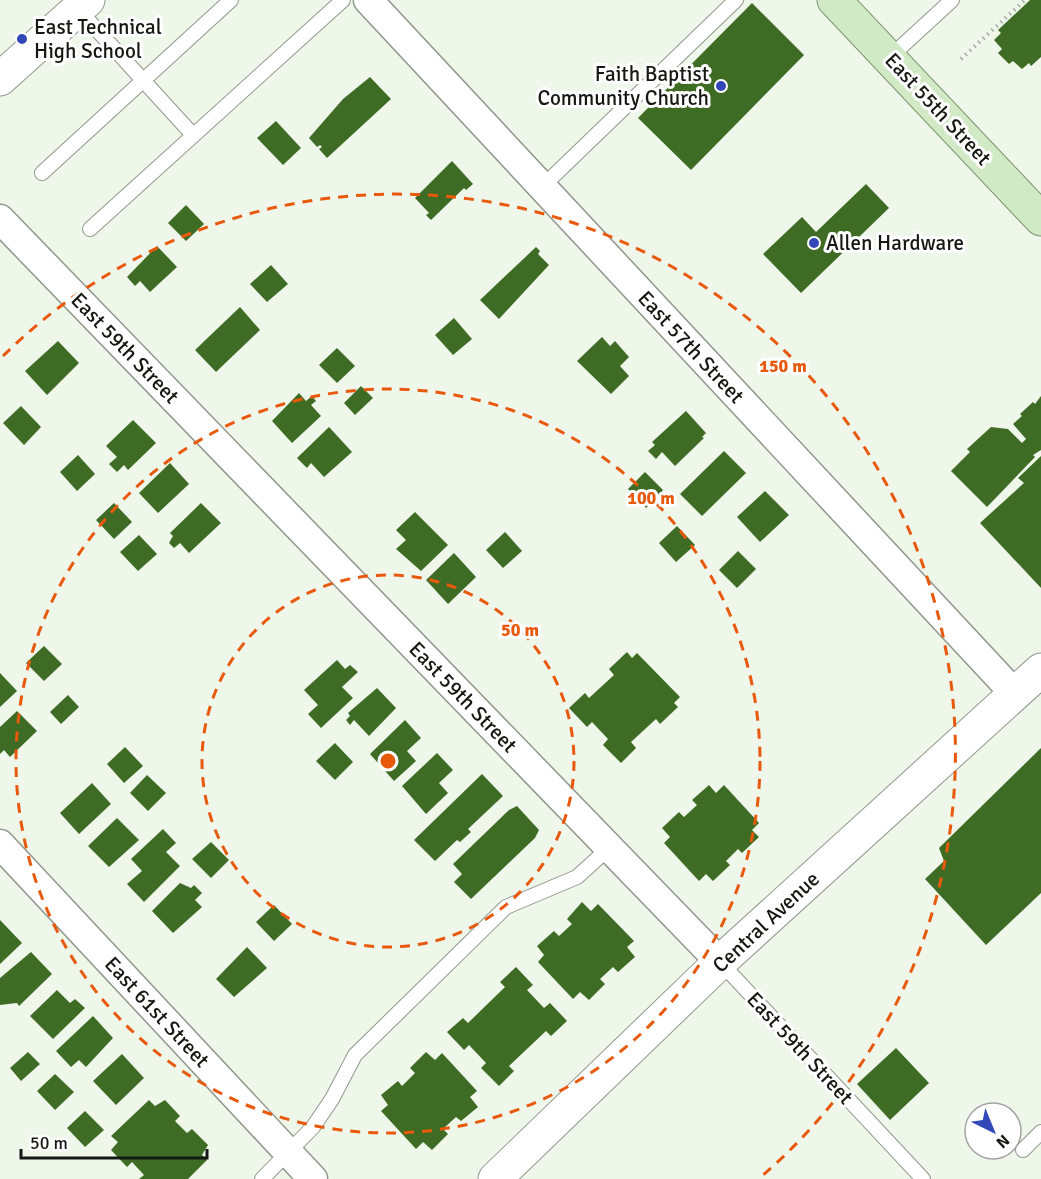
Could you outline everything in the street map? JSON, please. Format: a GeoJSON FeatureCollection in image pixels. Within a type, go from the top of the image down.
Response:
{"type":"FeatureCollection","features":[{"type":"Feature","properties":{"kind":"main road","name":"East 55th Street"},"geometry":{"type":"LineString","coordinates":[[834,0],[1041,219]]}},
{"type":"Feature","properties":{"kind":"street","name":"East 57th Street"},"geometry":{"type":"LineString","coordinates":[[368,0],[1014,694]]}},
{"type":"Feature","properties":{"kind":"street"},"geometry":{"type":"LineString","coordinates":[[0,79],[83,4]]}},
{"type":"Feature","properties":{"kind":"street","name":"East 59th Street"},"geometry":{"type":"LineString","coordinates":[[0,219],[720,963]]}},
{"type":"Feature","properties":{"kind":"street","name":"Central Avenue"},"geometry":{"type":"LineString","coordinates":[[495,1179],[720,963],[1041,670]]}},
{"type":"Feature","properties":{"kind":"street","name":"East 61st Street"},"geometry":{"type":"LineString","coordinates":[[0,844],[313,1179]]}},
{"type":"Feature","properties":{"kind":"lane"},"geometry":{"type":"LineString","coordinates":[[42,173],[231,0]]}},
{"type":"Feature","properties":{"kind":"lane"},"geometry":{"type":"LineString","coordinates":[[90,229],[343,0]]}},
{"type":"Feature","properties":{"kind":"lane"},"geometry":{"type":"LineString","coordinates":[[542,187],[736,0]]}},
{"type":"Feature","properties":{"kind":"lane"},"geometry":{"type":"LineString","coordinates":[[890,58],[952,0]]}},
{"type":"Feature","properties":{"kind":"lane"},"geometry":{"type":"LineString","coordinates":[[83,4],[144,81],[193,135]]}},
{"type":"Feature","properties":{"kind":"lane"},"geometry":{"type":"LineString","coordinates":[[262,1179],[320,1118],[355,1055],[506,907],[577,878],[609,848]]}},
{"type":"Feature","properties":{"kind":"lane","name":"East 59th Street"},"geometry":{"type":"LineString","coordinates":[[720,963],[922,1179]]}},
{"type":"Feature","properties":{"kind":"lane"},"geometry":{"type":"LineString","coordinates":[[1023,1150],[1041,1132]]}},
{"type":"Feature","properties":{"kind":"path"},"geometry":{"type":"LineString","coordinates":[[961,59],[1024,0]]}},
{"type":"Feature","properties":{"kind":"building"},"geometry":{"type":"Polygon","coordinates":[[[1030,0],[1041,0],[1041,57],[1031,66],[1029,63],[1022,69],[1013,61],[1009,64],[998,53],[1002,49],[994,40],[1001,33],[998,30],[1030,0]]]}},
{"type":"Feature","properties":{"kind":"building","name":"Faith Baptist Community Church"},"geometry":{"type":"Polygon","coordinates":[[[752,3],[804,55],[691,170],[638,118],[752,3]]]}},
{"type":"Feature","properties":{"kind":"building"},"geometry":{"type":"Polygon","coordinates":[[[370,77],[391,99],[327,158],[319,149],[322,147],[320,145],[317,147],[309,138],[343,99],[370,77]]]}},
{"type":"Feature","properties":{"kind":"building"},"geometry":{"type":"Polygon","coordinates":[[[276,121],[301,148],[283,165],[257,138],[276,121]]]}},
{"type":"Feature","properties":{"kind":"building"},"geometry":{"type":"Polygon","coordinates":[[[452,161],[473,184],[466,190],[464,188],[431,220],[426,215],[429,213],[415,198],[452,161]]]}},
{"type":"Feature","properties":{"kind":"building","name":"Allen Hardware"},"geometry":{"type":"Polygon","coordinates":[[[866,184],[889,208],[801,293],[763,254],[802,217],[816,232],[866,184]]]}},
{"type":"Feature","properties":{"kind":"building"},"geometry":{"type":"Polygon","coordinates":[[[186,205],[204,224],[186,241],[168,223],[186,205]]]}},
{"type":"Feature","properties":{"kind":"building"},"geometry":{"type":"Polygon","coordinates":[[[157,246],[177,267],[150,292],[140,281],[135,286],[127,277],[157,246]]]}},
{"type":"Feature","properties":{"kind":"building"},"geometry":{"type":"Polygon","coordinates":[[[536,247],[540,251],[538,254],[549,265],[499,319],[480,300],[536,247]]]}},
{"type":"Feature","properties":{"kind":"building"},"geometry":{"type":"Polygon","coordinates":[[[271,265],[288,284],[267,302],[250,284],[271,265]]]}},
{"type":"Feature","properties":{"kind":"building"},"geometry":{"type":"Polygon","coordinates":[[[240,307],[260,330],[216,372],[195,350],[240,307]]]}},
{"type":"Feature","properties":{"kind":"building"},"geometry":{"type":"Polygon","coordinates":[[[454,318],[472,339],[453,355],[435,335],[454,318]]]}},
{"type":"Feature","properties":{"kind":"building"},"geometry":{"type":"Polygon","coordinates":[[[602,337],[610,346],[615,341],[629,357],[620,366],[629,376],[611,394],[577,361],[602,337]]]}},
{"type":"Feature","properties":{"kind":"building"},"geometry":{"type":"Polygon","coordinates":[[[58,341],[79,363],[47,395],[25,371],[58,341]]]}},
{"type":"Feature","properties":{"kind":"building"},"geometry":{"type":"Polygon","coordinates":[[[337,348],[355,366],[337,383],[319,365],[337,348]]]}},
{"type":"Feature","properties":{"kind":"building"},"geometry":{"type":"Polygon","coordinates":[[[361,386],[373,398],[355,415],[344,403],[361,386]]]}},
{"type":"Feature","properties":{"kind":"building"},"geometry":{"type":"Polygon","coordinates":[[[299,393],[306,401],[312,396],[316,401],[311,405],[321,416],[292,443],[272,421],[299,393]]]}},
{"type":"Feature","properties":{"kind":"building"},"geometry":{"type":"Polygon","coordinates":[[[1041,396],[1041,450],[1033,455],[1035,457],[987,507],[951,471],[970,452],[967,449],[991,427],[1008,429],[1022,443],[1026,439],[1013,424],[1022,416],[1020,414],[1033,402],[1035,404],[1041,396]]]}},
{"type":"Feature","properties":{"kind":"building"},"geometry":{"type":"Polygon","coordinates":[[[21,406],[41,427],[24,445],[3,423],[21,406]]]}},
{"type":"Feature","properties":{"kind":"building"},"geometry":{"type":"Polygon","coordinates":[[[686,411],[706,433],[702,437],[704,438],[675,466],[662,452],[656,459],[648,451],[655,445],[652,442],[686,411]]]}},
{"type":"Feature","properties":{"kind":"building"},"geometry":{"type":"Polygon","coordinates":[[[133,420],[156,443],[128,470],[124,465],[117,472],[109,464],[117,457],[106,446],[133,420]]]}},
{"type":"Feature","properties":{"kind":"building"},"geometry":{"type":"Polygon","coordinates":[[[329,427],[352,452],[324,477],[311,463],[307,468],[297,458],[329,427]]]}},
{"type":"Feature","properties":{"kind":"building"},"geometry":{"type":"Polygon","coordinates":[[[724,451],[746,473],[702,516],[680,494],[724,451]]]}},
{"type":"Feature","properties":{"kind":"building"},"geometry":{"type":"Polygon","coordinates":[[[78,455],[95,474],[77,491],[60,472],[78,455]]]}},
{"type":"Feature","properties":{"kind":"building"},"geometry":{"type":"Polygon","coordinates":[[[1041,456],[1041,588],[980,523],[1024,483],[1018,478],[1041,456]]]}},
{"type":"Feature","properties":{"kind":"building"},"geometry":{"type":"Polygon","coordinates":[[[170,463],[189,484],[158,513],[139,493],[170,463]]]}},
{"type":"Feature","properties":{"kind":"building"},"geometry":{"type":"Polygon","coordinates":[[[645,472],[663,490],[646,508],[628,489],[645,472]]]}},
{"type":"Feature","properties":{"kind":"building"},"geometry":{"type":"Polygon","coordinates":[[[765,491],[789,515],[760,542],[737,517],[765,491]]]}},
{"type":"Feature","properties":{"kind":"building"},"geometry":{"type":"Polygon","coordinates":[[[114,503],[132,522],[114,539],[96,520],[114,503]]]}},
{"type":"Feature","properties":{"kind":"building"},"geometry":{"type":"Polygon","coordinates":[[[201,503],[221,523],[189,553],[180,543],[174,548],[169,543],[173,536],[170,533],[201,503]]]}},
{"type":"Feature","properties":{"kind":"building"},"geometry":{"type":"Polygon","coordinates":[[[415,512],[448,545],[421,571],[396,549],[406,540],[396,530],[415,512]]]}},
{"type":"Feature","properties":{"kind":"building"},"geometry":{"type":"Polygon","coordinates":[[[677,526],[695,545],[676,562],[659,543],[677,526]]]}},
{"type":"Feature","properties":{"kind":"building"},"geometry":{"type":"Polygon","coordinates":[[[505,532],[522,551],[503,568],[486,550],[505,532]]]}},
{"type":"Feature","properties":{"kind":"building"},"geometry":{"type":"Polygon","coordinates":[[[139,535],[157,554],[138,571],[120,552],[139,535]]]}},
{"type":"Feature","properties":{"kind":"building"},"geometry":{"type":"Polygon","coordinates":[[[738,551],[756,569],[737,588],[719,570],[738,551]]]}},
{"type":"Feature","properties":{"kind":"building"},"geometry":{"type":"Polygon","coordinates":[[[454,553],[476,577],[448,604],[426,580],[454,553]]]}},
{"type":"Feature","properties":{"kind":"building"},"geometry":{"type":"Polygon","coordinates":[[[44,646],[62,664],[44,681],[26,663],[44,646]]]}},
{"type":"Feature","properties":{"kind":"building"},"geometry":{"type":"Polygon","coordinates":[[[627,652],[632,658],[637,653],[680,697],[674,703],[678,707],[660,724],[656,719],[631,742],[636,748],[621,763],[603,745],[608,739],[592,722],[587,727],[569,708],[585,693],[589,698],[614,675],[609,669],[627,652]]]}},
{"type":"Feature","properties":{"kind":"building"},"geometry":{"type":"Polygon","coordinates":[[[337,660],[345,669],[350,665],[358,672],[342,687],[353,698],[321,728],[308,714],[318,705],[304,690],[337,660]]]}},
{"type":"Feature","properties":{"kind":"building"},"geometry":{"type":"Polygon","coordinates":[[[0,673],[17,691],[0,707],[0,673]]]}},
{"type":"Feature","properties":{"kind":"building"},"geometry":{"type":"Polygon","coordinates":[[[377,688],[396,708],[369,736],[354,720],[350,725],[346,720],[350,716],[348,713],[377,688]]]}},
{"type":"Feature","properties":{"kind":"building"},"geometry":{"type":"Polygon","coordinates":[[[68,695],[79,707],[61,724],[50,712],[68,695]]]}},
{"type":"Feature","properties":{"kind":"building"},"geometry":{"type":"Polygon","coordinates":[[[17,711],[37,731],[10,757],[4,750],[0,754],[0,727],[17,711]]]}},
{"type":"Feature","properties":{"kind":"building"},"geometry":{"type":"Polygon","coordinates":[[[405,720],[421,738],[407,751],[416,761],[394,781],[370,754],[405,720]]]}},
{"type":"Feature","properties":{"kind":"building"},"geometry":{"type":"Polygon","coordinates":[[[335,743],[353,762],[335,780],[316,761],[335,743]]]}},
{"type":"Feature","properties":{"kind":"building"},"geometry":{"type":"Polygon","coordinates":[[[125,747],[143,766],[124,783],[107,764],[125,747]]]}},
{"type":"Feature","properties":{"kind":"building"},"geometry":{"type":"Polygon","coordinates":[[[1041,748],[1041,893],[986,945],[925,879],[944,861],[939,848],[1041,748]]]}},
{"type":"Feature","properties":{"kind":"building"},"geometry":{"type":"Polygon","coordinates":[[[437,753],[453,770],[439,783],[448,793],[426,814],[402,786],[437,753]]]}},
{"type":"Feature","properties":{"kind":"building"},"geometry":{"type":"Polygon","coordinates":[[[482,774],[503,796],[468,829],[471,832],[460,842],[457,840],[435,861],[414,840],[482,774]]]}},
{"type":"Feature","properties":{"kind":"building"},"geometry":{"type":"Polygon","coordinates":[[[147,775],[166,793],[148,811],[130,793],[147,775]]]}},
{"type":"Feature","properties":{"kind":"building"},"geometry":{"type":"Polygon","coordinates":[[[92,783],[111,804],[79,834],[60,813],[92,783]]]}},
{"type":"Feature","properties":{"kind":"building"},"geometry":{"type":"Polygon","coordinates":[[[709,785],[716,793],[724,785],[759,823],[752,830],[759,837],[742,853],[738,849],[726,861],[730,865],[713,881],[706,874],[699,881],[664,843],[670,837],[662,828],[679,812],[684,817],[697,805],[692,800],[709,785]]]}},
{"type":"Feature","properties":{"kind":"building"},"geometry":{"type":"Polygon","coordinates":[[[517,806],[539,830],[535,838],[471,899],[454,882],[462,874],[453,864],[509,810],[517,806]]]}},
{"type":"Feature","properties":{"kind":"building"},"geometry":{"type":"Polygon","coordinates":[[[117,818],[139,840],[109,867],[88,846],[117,818]]]}},
{"type":"Feature","properties":{"kind":"building"},"geometry":{"type":"Polygon","coordinates":[[[163,829],[176,843],[166,852],[180,866],[144,902],[127,884],[142,871],[131,859],[163,829]]]}},
{"type":"Feature","properties":{"kind":"building"},"geometry":{"type":"Polygon","coordinates":[[[211,842],[229,860],[211,878],[192,859],[211,842]]]}},
{"type":"Feature","properties":{"kind":"building"},"geometry":{"type":"Polygon","coordinates":[[[180,883],[191,888],[194,885],[202,893],[195,900],[202,907],[173,933],[152,911],[180,883]]]}},
{"type":"Feature","properties":{"kind":"building"},"geometry":{"type":"Polygon","coordinates":[[[582,902],[591,911],[598,904],[634,941],[627,947],[635,957],[618,972],[613,967],[600,979],[605,984],[589,1000],[580,992],[573,999],[538,962],[544,955],[537,946],[554,931],[559,936],[572,924],[567,919],[582,902]]]}},
{"type":"Feature","properties":{"kind":"building"},"geometry":{"type":"Polygon","coordinates":[[[274,905],[292,924],[274,941],[256,922],[274,905]]]}},
{"type":"Feature","properties":{"kind":"building"},"geometry":{"type":"Polygon","coordinates":[[[0,920],[22,943],[0,964],[0,920]]]}},
{"type":"Feature","properties":{"kind":"building"},"geometry":{"type":"Polygon","coordinates":[[[247,947],[267,968],[234,997],[216,979],[247,947]]]}},
{"type":"Feature","properties":{"kind":"building"},"geometry":{"type":"Polygon","coordinates":[[[31,952],[52,974],[19,1006],[17,1003],[0,1005],[0,978],[31,952]]]}},
{"type":"Feature","properties":{"kind":"building"},"geometry":{"type":"Polygon","coordinates":[[[516,967],[533,985],[527,990],[544,1008],[550,1003],[567,1021],[551,1036],[546,1031],[509,1066],[514,1071],[499,1086],[481,1068],[486,1063],[469,1045],[464,1050],[447,1032],[463,1018],[468,1023],[505,987],[500,982],[516,967]]]}},
{"type":"Feature","properties":{"kind":"building"},"geometry":{"type":"Polygon","coordinates":[[[57,990],[70,1003],[75,999],[85,1008],[53,1039],[30,1016],[57,990]]]}},
{"type":"Feature","properties":{"kind":"building"},"geometry":{"type":"Polygon","coordinates":[[[93,1016],[113,1038],[86,1067],[79,1060],[71,1067],[56,1051],[93,1016]]]}},
{"type":"Feature","properties":{"kind":"building"},"geometry":{"type":"Polygon","coordinates":[[[896,1048],[929,1083],[890,1120],[857,1084],[896,1048]]]}},
{"type":"Feature","properties":{"kind":"building"},"geometry":{"type":"Polygon","coordinates":[[[28,1052],[40,1064],[21,1081],[10,1068],[28,1052]]]}},
{"type":"Feature","properties":{"kind":"building"},"geometry":{"type":"Polygon","coordinates":[[[426,1052],[435,1060],[442,1053],[477,1091],[470,1097],[478,1107],[461,1121],[456,1117],[443,1129],[448,1134],[432,1150],[423,1142],[416,1149],[381,1111],[388,1105],[381,1095],[398,1081],[402,1086],[415,1073],[410,1068],[426,1052]]]}},
{"type":"Feature","properties":{"kind":"building"},"geometry":{"type":"Polygon","coordinates":[[[122,1054],[144,1078],[116,1105],[93,1081],[122,1054]]]}},
{"type":"Feature","properties":{"kind":"building"},"geometry":{"type":"Polygon","coordinates":[[[55,1074],[74,1092],[55,1110],[37,1091],[55,1074]]]}},
{"type":"Feature","properties":{"kind":"building"},"geometry":{"type":"Polygon","coordinates":[[[149,1100],[155,1106],[165,1100],[180,1116],[175,1121],[187,1133],[192,1129],[208,1145],[202,1155],[207,1160],[188,1179],[139,1179],[144,1175],[132,1162],[127,1167],[111,1150],[118,1142],[111,1136],[149,1100]]]}},
{"type":"Feature","properties":{"kind":"building"},"geometry":{"type":"Polygon","coordinates":[[[85,1111],[104,1130],[85,1147],[67,1128],[85,1111]]]}},
{"type":"Feature","properties":{"kind":"place","name":"East Technical High School"},"geometry":{"type":"Point","coordinates":[22,39]}},
{"type":"Feature","properties":{"kind":"place","name":"Faith Baptist Community Church"},"geometry":{"type":"Point","coordinates":[721,86]}},
{"type":"Feature","properties":{"kind":"place","name":"Allen Hardware"},"geometry":{"type":"Point","coordinates":[814,243]}}]}
